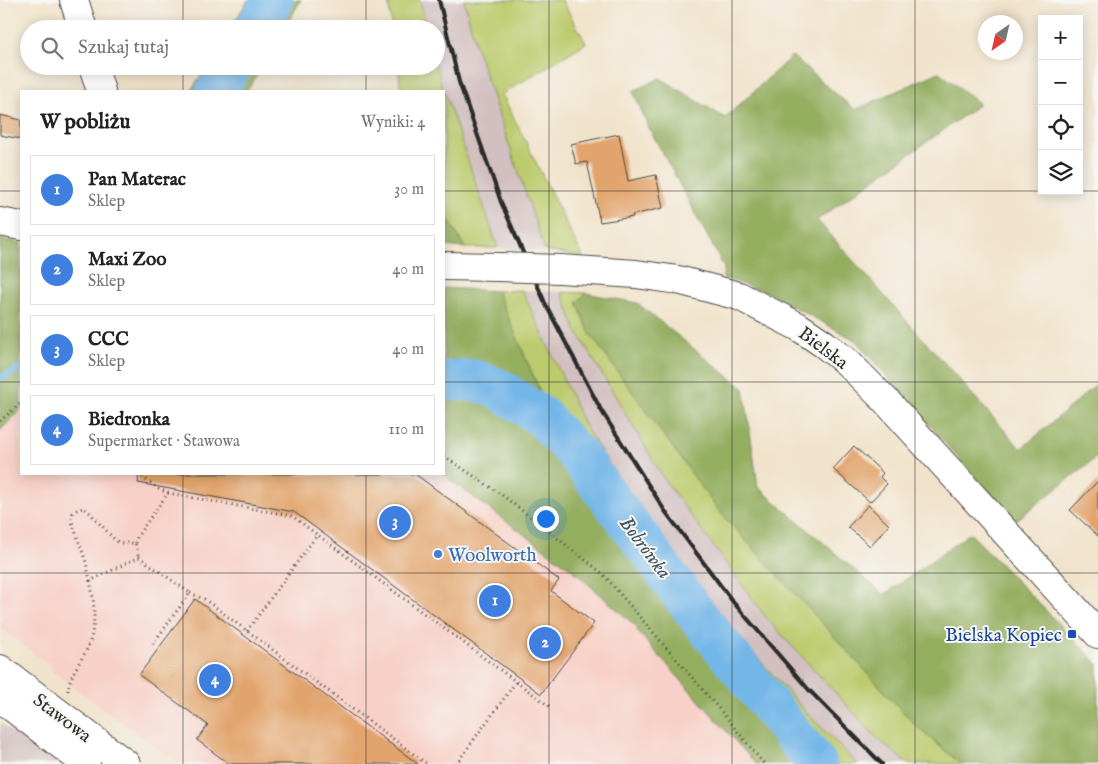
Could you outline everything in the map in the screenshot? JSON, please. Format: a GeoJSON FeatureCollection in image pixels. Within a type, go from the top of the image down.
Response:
{"type":"FeatureCollection","features":[{"type":"Feature","properties":{"kind":"street"},"geometry":{"type":"LineString","coordinates":[[74,0],[80,20]]}},
{"type":"Feature","properties":{"kind":"street"},"geometry":{"type":"LineString","coordinates":[[97,75],[101,90]]}},
{"type":"Feature","properties":{"kind":"street"},"geometry":{"type":"LineString","coordinates":[[0,222],[20,226]]}},
{"type":"Feature","properties":{"kind":"street","name":"Bielska"},"geometry":{"type":"LineString","coordinates":[[445,266],[560,269],[636,274],[678,280],[739,296],[799,327],[848,363],[893,409],[1098,634]]}},
{"type":"Feature","properties":{"kind":"street","name":"Stawowa"},"geometry":{"type":"LineString","coordinates":[[0,669],[126,764]]}},
{"type":"Feature","properties":{"kind":"street"},"geometry":{"type":"LineString","coordinates":[[0,681],[31,692]]}},
{"type":"Feature","properties":{"kind":"street","name":"Stawowa"},"geometry":{"type":"LineString","coordinates":[[0,698],[86,764]]}},
{"type":"Feature","properties":{"kind":"path"},"geometry":{"type":"LineString","coordinates":[[0,421],[20,404]]}},
{"type":"Feature","properties":{"kind":"path"},"geometry":{"type":"LineString","coordinates":[[445,457],[502,495],[602,573],[721,710],[764,764]]}},
{"type":"Feature","properties":{"kind":"path"},"geometry":{"type":"LineString","coordinates":[[139,475],[168,493],[292,516],[549,706]]}},
{"type":"Feature","properties":{"kind":"path"},"geometry":{"type":"LineString","coordinates":[[168,493],[138,535],[135,543],[139,557],[190,593],[204,599],[427,764]]}},
{"type":"Feature","properties":{"kind":"path"},"geometry":{"type":"LineString","coordinates":[[68,697],[70,681],[88,646],[93,629],[94,604],[86,562],[72,522],[73,513],[78,509],[84,508],[115,540],[120,543],[135,543]]}},
{"type":"Feature","properties":{"kind":"path"},"geometry":{"type":"LineString","coordinates":[[247,631],[317,535]]}},
{"type":"Feature","properties":{"kind":"path"},"geometry":{"type":"LineString","coordinates":[[90,581],[139,557]]}},
{"type":"Feature","properties":{"kind":"path"},"geometry":{"type":"LineString","coordinates":[[152,645],[190,593]]}},
{"type":"Feature","properties":{"kind":"path"},"geometry":{"type":"LineString","coordinates":[[456,764],[516,682]]}},
{"type":"Feature","properties":{"kind":"shaded area"},"geometry":{"type":"Polygon","coordinates":[[[420,0],[464,0],[476,47],[545,251],[498,248],[439,75],[445,75],[445,20],[426,20],[420,0]]]}},
{"type":"Feature","properties":{"kind":"shaded area"},"geometry":{"type":"Polygon","coordinates":[[[522,290],[562,292],[576,330],[666,482],[768,620],[878,739],[908,764],[857,764],[805,711],[723,619],[655,534],[586,428],[522,290]]]}},
{"type":"Feature","properties":{"kind":"shaded area"},"geometry":{"type":"Polygon","coordinates":[[[20,410],[20,475],[443,475],[570,568],[639,629],[638,631],[756,764],[179,764],[53,672],[50,665],[0,628],[0,431],[20,410]]]}},
{"type":"Feature","properties":{"kind":"shaded area"},"geometry":{"type":"Polygon","coordinates":[[[0,723],[59,764],[0,764],[0,723]]]}},
{"type":"Feature","properties":{"kind":"green space"},"geometry":{"type":"Polygon","coordinates":[[[248,0],[301,0],[289,20],[236,20],[248,0]]]}},
{"type":"Feature","properties":{"kind":"green space"},"geometry":{"type":"Polygon","coordinates":[[[388,0],[420,0],[426,20],[391,20],[388,0]]]}},
{"type":"Feature","properties":{"kind":"green space"},"geometry":{"type":"Polygon","coordinates":[[[464,0],[562,0],[586,43],[502,94],[583,257],[545,251],[476,47],[464,0]]]}},
{"type":"Feature","properties":{"kind":"green space"},"geometry":{"type":"Polygon","coordinates":[[[792,56],[855,110],[939,72],[980,104],[817,220],[1021,449],[1098,383],[1098,456],[1014,522],[855,340],[767,292],[723,278],[724,267],[647,124],[633,91],[660,78],[725,118],[792,56]]]}},
{"type":"Feature","properties":{"kind":"green space"},"geometry":{"type":"Polygon","coordinates":[[[201,75],[257,75],[248,90],[190,90],[201,75]]]}},
{"type":"Feature","properties":{"kind":"green space"},"geometry":{"type":"Polygon","coordinates":[[[399,75],[439,75],[444,90],[401,90],[399,75]]]}},
{"type":"Feature","properties":{"kind":"green space"},"geometry":{"type":"Polygon","coordinates":[[[445,94],[498,248],[465,248],[445,214],[445,94]]]}},
{"type":"Feature","properties":{"kind":"green space"},"geometry":{"type":"Polygon","coordinates":[[[445,214],[465,248],[445,246],[445,214]]]}},
{"type":"Feature","properties":{"kind":"green space"},"geometry":{"type":"Polygon","coordinates":[[[0,239],[20,243],[20,410],[0,431],[0,239]]]}},
{"type":"Feature","properties":{"kind":"green space"},"geometry":{"type":"Polygon","coordinates":[[[445,288],[497,291],[567,455],[679,605],[832,764],[756,764],[637,631],[638,628],[570,568],[443,475],[445,475],[445,288]]]}},
{"type":"Feature","properties":{"kind":"green space"},"geometry":{"type":"Polygon","coordinates":[[[522,290],[586,428],[655,534],[723,619],[805,711],[857,764],[832,764],[679,605],[567,455],[497,291],[522,290]]]}},
{"type":"Feature","properties":{"kind":"green space"},"geometry":{"type":"Polygon","coordinates":[[[562,292],[586,293],[577,302],[916,726],[961,764],[908,764],[878,739],[768,620],[666,482],[576,330],[562,292]]]}},
{"type":"Feature","properties":{"kind":"green space"},"geometry":{"type":"Polygon","coordinates":[[[586,293],[637,303],[744,389],[758,487],[884,595],[970,533],[1098,664],[1098,764],[961,764],[916,726],[719,511],[590,334],[577,302],[586,293]]]}},
{"type":"Feature","properties":{"kind":"building"},"geometry":{"type":"Polygon","coordinates":[[[0,115],[20,120],[20,139],[0,135],[0,115]]]}},
{"type":"Feature","properties":{"kind":"building"},"geometry":{"type":"Polygon","coordinates":[[[619,134],[628,181],[656,175],[663,208],[632,215],[633,217],[600,222],[587,162],[576,164],[571,144],[619,134]]]}},
{"type":"Feature","properties":{"kind":"building"},"geometry":{"type":"Polygon","coordinates":[[[854,446],[883,473],[880,477],[887,484],[870,502],[833,469],[854,446]]]}},
{"type":"Feature","properties":{"kind":"building"},"geometry":{"type":"Polygon","coordinates":[[[139,475],[416,475],[559,580],[551,591],[594,623],[541,694],[294,512],[138,483],[139,475]]]}},
{"type":"Feature","properties":{"kind":"building"},"geometry":{"type":"Polygon","coordinates":[[[1098,481],[1098,536],[1070,510],[1098,481]]]}},
{"type":"Feature","properties":{"kind":"building"},"geometry":{"type":"Polygon","coordinates":[[[868,505],[889,525],[870,546],[848,527],[868,505]]]}},
{"type":"Feature","properties":{"kind":"building"},"geometry":{"type":"Polygon","coordinates":[[[195,599],[418,764],[229,764],[197,740],[208,725],[139,675],[195,599]]]}},
{"type":"Feature","properties":{"kind":"waterway","name":"Bobrówka"},"geometry":{"type":"LineString","coordinates":[[261,20],[273,0]]}},
{"type":"Feature","properties":{"kind":"waterway","name":"Bobrówka"},"geometry":{"type":"LineString","coordinates":[[217,90],[226,75]]}},
{"type":"Feature","properties":{"kind":"waterway"},"geometry":{"type":"LineString","coordinates":[[0,378],[20,368]]}},
{"type":"Feature","properties":{"kind":"waterway","name":"Bobrówka"},"geometry":{"type":"LineString","coordinates":[[445,381],[475,380],[499,389],[541,416],[576,453],[697,615],[817,764]]}},
{"type":"Feature","properties":{"kind":"railway"},"geometry":{"type":"LineString","coordinates":[[439,0],[444,20]]}},
{"type":"Feature","properties":{"kind":"railway"},"geometry":{"type":"LineString","coordinates":[[445,25],[459,82],[501,202],[546,305],[601,410],[665,511],[733,602],[809,690],[882,764]]}},
{"type":"Feature","properties":{"kind":"place","name":"CCC"},"geometry":{"type":"Point","coordinates":[395,522]}},
{"type":"Feature","properties":{"kind":"place","name":"Woolworth"},"geometry":{"type":"Point","coordinates":[438,554]}},
{"type":"Feature","properties":{"kind":"place","name":"Pan Materac"},"geometry":{"type":"Point","coordinates":[495,601]}},
{"type":"Feature","properties":{"kind":"place","name":"Bielska Kopiec"},"geometry":{"type":"Point","coordinates":[1072,634]}},
{"type":"Feature","properties":{"kind":"place","name":"Maxi Zoo"},"geometry":{"type":"Point","coordinates":[545,643]}},
{"type":"Feature","properties":{"kind":"place","name":"Biedronka"},"geometry":{"type":"Point","coordinates":[215,680]}}]}
